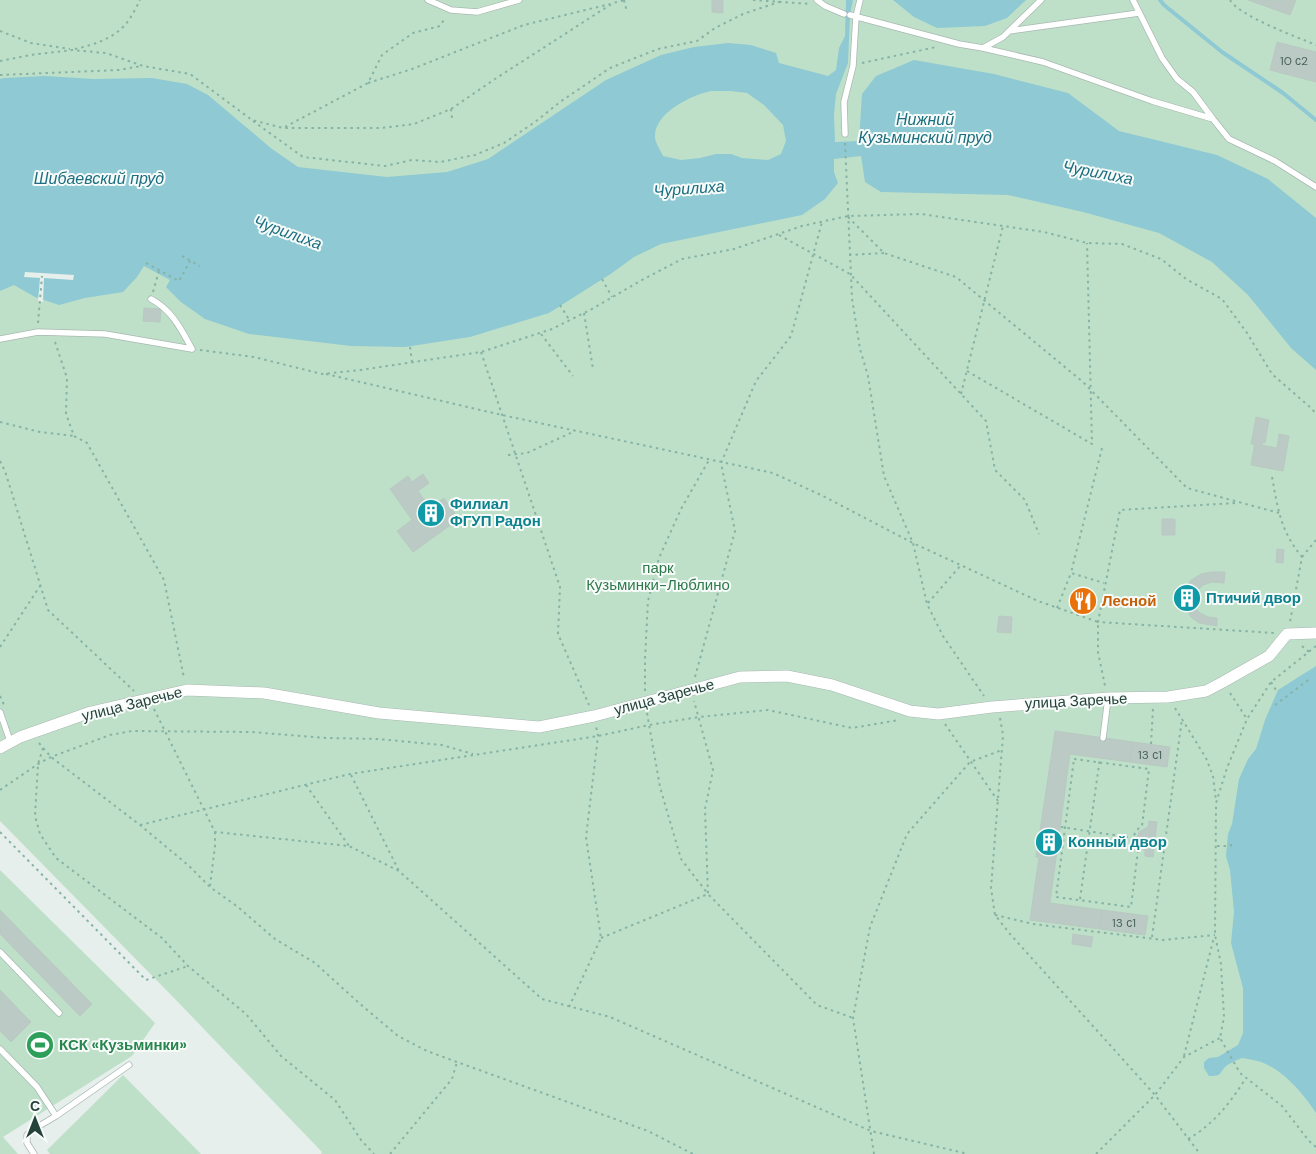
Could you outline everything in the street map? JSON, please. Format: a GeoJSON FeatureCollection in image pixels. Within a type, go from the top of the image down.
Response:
{"type":"FeatureCollection","features":[{"type":"Feature","properties":{"kind":"street"},"geometry":{"type":"LineString","coordinates":[[1287,634],[1316,633]]}},
{"type":"Feature","properties":{"kind":"street","name":"улица Заречье"},"geometry":{"type":"LineString","coordinates":[[0,748],[10,741],[91,712],[187,690],[264,693],[379,713],[539,727],[594,716],[740,677],[787,676],[832,685],[910,711],[938,714],[992,707],[1108,698],[1168,697],[1206,691],[1223,682],[1269,656],[1287,634]]}},
{"type":"Feature","properties":{"kind":"lane"},"geometry":{"type":"LineString","coordinates":[[428,0],[451,10],[477,12],[519,0]]}},
{"type":"Feature","properties":{"kind":"lane"},"geometry":{"type":"LineString","coordinates":[[817,0],[825,6],[850,15],[959,44],[1043,62],[1152,101],[1213,119]]}},
{"type":"Feature","properties":{"kind":"lane"},"geometry":{"type":"LineString","coordinates":[[845,134],[844,102],[852,66],[850,15],[860,0]]}},
{"type":"Feature","properties":{"kind":"lane"},"geometry":{"type":"LineString","coordinates":[[983,48],[1003,37],[1041,0]]}},
{"type":"Feature","properties":{"kind":"lane"},"geometry":{"type":"LineString","coordinates":[[1132,0],[1162,58],[1176,79],[1193,92],[1230,139],[1275,161],[1316,186]]}},
{"type":"Feature","properties":{"kind":"lane"},"geometry":{"type":"LineString","coordinates":[[1009,31],[1139,13]]}},
{"type":"Feature","properties":{"kind":"lane"},"geometry":{"type":"LineString","coordinates":[[151,299],[162,304],[176,319],[192,349]]}},
{"type":"Feature","properties":{"kind":"lane"},"geometry":{"type":"LineString","coordinates":[[0,339],[38,332],[105,334],[192,349]]}},
{"type":"Feature","properties":{"kind":"lane"},"geometry":{"type":"LineString","coordinates":[[1103,738],[1108,698]]}},
{"type":"Feature","properties":{"kind":"lane"},"geometry":{"type":"LineString","coordinates":[[0,712],[10,741]]}},
{"type":"Feature","properties":{"kind":"lane"},"geometry":{"type":"LineString","coordinates":[[0,952],[59,1012]]}},
{"type":"Feature","properties":{"kind":"lane"},"geometry":{"type":"LineString","coordinates":[[0,1049],[37,1087],[56,1116]]}},
{"type":"Feature","properties":{"kind":"lane"},"geometry":{"type":"LineString","coordinates":[[34,1154],[27,1143],[27,1135],[129,1065]]}},
{"type":"Feature","properties":{"kind":"path"},"geometry":{"type":"LineString","coordinates":[[0,61],[72,50],[98,43],[125,25],[140,0]]}},
{"type":"Feature","properties":{"kind":"path"},"geometry":{"type":"LineString","coordinates":[[283,128],[368,83],[412,69],[524,25],[624,0],[627,12]]}},
{"type":"Feature","properties":{"kind":"path"},"geometry":{"type":"LineString","coordinates":[[753,0],[825,6]]}},
{"type":"Feature","properties":{"kind":"path"},"geometry":{"type":"LineString","coordinates":[[1230,0],[1233,6],[1264,23],[1316,45]]}},
{"type":"Feature","properties":{"kind":"path"},"geometry":{"type":"LineString","coordinates":[[0,31],[31,42],[72,50],[106,53],[143,66],[190,74],[304,157],[385,166],[412,160],[440,162],[475,155],[504,143],[610,68],[658,49],[697,41],[716,28],[743,14],[779,2]]}},
{"type":"Feature","properties":{"kind":"path"},"geometry":{"type":"LineString","coordinates":[[252,120],[283,128],[380,128],[414,124],[451,109],[495,78],[613,3]]}},
{"type":"Feature","properties":{"kind":"path"},"geometry":{"type":"LineString","coordinates":[[368,83],[382,56],[413,33],[440,26],[451,10]]}},
{"type":"Feature","properties":{"kind":"path"},"geometry":{"type":"LineString","coordinates":[[852,66],[922,49],[959,44]]}},
{"type":"Feature","properties":{"kind":"path"},"geometry":{"type":"LineString","coordinates":[[0,75],[119,70],[143,66]]}},
{"type":"Feature","properties":{"kind":"path"},"geometry":{"type":"LineString","coordinates":[[451,109],[452,118]]}},
{"type":"Feature","properties":{"kind":"path"},"geometry":{"type":"LineString","coordinates":[[845,141],[849,255],[853,306],[860,349],[868,376],[884,476],[913,543],[927,604],[943,636],[1000,717],[1003,735],[991,888],[995,914],[1010,934],[1155,1095],[1200,1154]]}},
{"type":"Feature","properties":{"kind":"path"},"geometry":{"type":"LineString","coordinates":[[322,374],[481,352],[540,334],[584,313],[640,281],[682,260],[734,249],[802,226],[848,216],[921,214],[1044,232],[1088,243],[1122,244],[1161,259],[1186,279],[1222,299],[1247,333],[1272,374],[1316,414]]}},
{"type":"Feature","properties":{"kind":"path"},"geometry":{"type":"LineString","coordinates":[[848,216],[884,253]]}},
{"type":"Feature","properties":{"kind":"path"},"geometry":{"type":"LineString","coordinates":[[708,894],[705,809],[713,770],[691,690],[735,531],[721,463],[756,381],[791,336],[822,222]]}},
{"type":"Feature","properties":{"kind":"path"},"geometry":{"type":"LineString","coordinates":[[961,394],[1004,226]]}},
{"type":"Feature","properties":{"kind":"path"},"geometry":{"type":"LineString","coordinates":[[778,235],[850,274],[986,421],[995,470],[1025,500],[1039,534]]}},
{"type":"Feature","properties":{"kind":"path"},"geometry":{"type":"LineString","coordinates":[[967,371],[1092,444],[1088,243]]}},
{"type":"Feature","properties":{"kind":"path"},"geometry":{"type":"LineString","coordinates":[[849,255],[884,253],[956,277],[1090,390],[1187,488],[1279,513]]}},
{"type":"Feature","properties":{"kind":"path"},"geometry":{"type":"LineString","coordinates":[[182,256],[200,266]]}},
{"type":"Feature","properties":{"kind":"path"},"geometry":{"type":"LineString","coordinates":[[146,263],[179,281],[190,261]]}},
{"type":"Feature","properties":{"kind":"path"},"geometry":{"type":"LineString","coordinates":[[151,299],[160,271]]}},
{"type":"Feature","properties":{"kind":"path"},"geometry":{"type":"LineString","coordinates":[[38,328],[42,276]]}},
{"type":"Feature","properties":{"kind":"path"},"geometry":{"type":"LineString","coordinates":[[602,279],[612,297]]}},
{"type":"Feature","properties":{"kind":"path"},"geometry":{"type":"LineString","coordinates":[[560,305],[570,320]]}},
{"type":"Feature","properties":{"kind":"path"},"geometry":{"type":"LineString","coordinates":[[584,313],[593,369]]}},
{"type":"Feature","properties":{"kind":"path"},"geometry":{"type":"LineString","coordinates":[[51,333],[62,359],[67,378],[66,414],[74,436]]}},
{"type":"Feature","properties":{"kind":"path"},"geometry":{"type":"LineString","coordinates":[[540,334],[573,376]]}},
{"type":"Feature","properties":{"kind":"path"},"geometry":{"type":"LineString","coordinates":[[410,347],[412,362]]}},
{"type":"Feature","properties":{"kind":"path"},"geometry":{"type":"LineString","coordinates":[[192,349],[254,357],[502,415],[773,473],[821,495],[913,543],[1038,601],[1098,622],[1250,630],[1287,634],[1302,557],[1316,540]]}},
{"type":"Feature","properties":{"kind":"path"},"geometry":{"type":"LineString","coordinates":[[481,352],[560,587],[558,634],[594,716],[598,736],[586,836],[601,938],[569,1007]]}},
{"type":"Feature","properties":{"kind":"path"},"geometry":{"type":"LineString","coordinates":[[0,422],[40,432],[74,436],[87,443],[164,580],[187,690]]}},
{"type":"Feature","properties":{"kind":"path"},"geometry":{"type":"LineString","coordinates":[[508,455],[527,453],[575,431]]}},
{"type":"Feature","properties":{"kind":"path"},"geometry":{"type":"LineString","coordinates":[[1057,608],[1071,573],[1102,448]]}},
{"type":"Feature","properties":{"kind":"path"},"geometry":{"type":"LineString","coordinates":[[708,460],[681,509],[659,558],[648,601],[645,659],[646,702],[660,787],[681,859],[708,894],[817,1005],[853,1018]]}},
{"type":"Feature","properties":{"kind":"path"},"geometry":{"type":"LineString","coordinates":[[0,461],[5,471],[48,610],[147,700],[165,731],[215,832],[210,887]]}},
{"type":"Feature","properties":{"kind":"path"},"geometry":{"type":"LineString","coordinates":[[1272,477],[1281,522],[1292,544],[1302,557]]}},
{"type":"Feature","properties":{"kind":"path"},"geometry":{"type":"LineString","coordinates":[[1108,698],[1098,652],[1098,622],[1120,510],[1237,502]]}},
{"type":"Feature","properties":{"kind":"path"},"geometry":{"type":"LineString","coordinates":[[927,604],[960,565]]}},
{"type":"Feature","properties":{"kind":"path"},"geometry":{"type":"LineString","coordinates":[[1071,573],[1105,584]]}},
{"type":"Feature","properties":{"kind":"path"},"geometry":{"type":"LineString","coordinates":[[0,647],[40,585]]}},
{"type":"Feature","properties":{"kind":"path"},"geometry":{"type":"LineString","coordinates":[[1216,803],[1247,719],[1271,682],[1316,646]]}},
{"type":"Feature","properties":{"kind":"path"},"geometry":{"type":"LineString","coordinates":[[1275,704],[1311,678]]}},
{"type":"Feature","properties":{"kind":"path"},"geometry":{"type":"LineString","coordinates":[[1223,682],[1247,719]]}},
{"type":"Feature","properties":{"kind":"path"},"geometry":{"type":"LineString","coordinates":[[1271,682],[1276,690]]}},
{"type":"Feature","properties":{"kind":"path"},"geometry":{"type":"LineString","coordinates":[[1168,697],[1206,758],[1213,776],[1216,803],[1215,935],[1224,991],[1224,1016],[1220,1038],[1240,1073],[1282,1106],[1309,1141],[1316,1147]]}},
{"type":"Feature","properties":{"kind":"path"},"geometry":{"type":"LineString","coordinates":[[1151,744],[1154,698]]}},
{"type":"Feature","properties":{"kind":"path"},"geometry":{"type":"LineString","coordinates":[[140,825],[350,774],[598,736],[698,717],[768,710],[852,728],[900,720]]}},
{"type":"Feature","properties":{"kind":"path"},"geometry":{"type":"LineString","coordinates":[[938,714],[998,801]]}},
{"type":"Feature","properties":{"kind":"path"},"geometry":{"type":"LineString","coordinates":[[1152,938],[1182,719]]}},
{"type":"Feature","properties":{"kind":"path"},"geometry":{"type":"LineString","coordinates":[[0,790],[50,757],[110,735],[132,731],[251,732],[327,738],[378,739],[442,746],[475,755]]}},
{"type":"Feature","properties":{"kind":"path"},"geometry":{"type":"LineString","coordinates":[[30,734],[50,757],[140,825],[188,865],[210,887],[238,906],[275,939],[315,963],[398,1036],[428,1051],[648,1131],[693,1154]]}},
{"type":"Feature","properties":{"kind":"path"},"geometry":{"type":"LineString","coordinates":[[44,748],[38,764],[35,816],[40,834],[56,858],[162,938],[188,966],[246,1014],[281,1056],[335,1100],[360,1140],[374,1154]]}},
{"type":"Feature","properties":{"kind":"path"},"geometry":{"type":"LineString","coordinates":[[874,1154],[853,1018],[870,927],[907,834],[970,762],[1002,750]]}},
{"type":"Feature","properties":{"kind":"path"},"geometry":{"type":"LineString","coordinates":[[1080,900],[1100,758]]}},
{"type":"Feature","properties":{"kind":"path"},"geometry":{"type":"LineString","coordinates":[[1148,765],[1149,769],[1142,826],[1137,829],[1133,838],[1134,847],[1138,850],[1131,907],[1056,897],[1063,828],[1074,759],[1148,769]]}},
{"type":"Feature","properties":{"kind":"path"},"geometry":{"type":"LineString","coordinates":[[350,774],[399,871]]}},
{"type":"Feature","properties":{"kind":"path"},"geometry":{"type":"LineString","coordinates":[[306,784],[349,846]]}},
{"type":"Feature","properties":{"kind":"path"},"geometry":{"type":"LineString","coordinates":[[1063,828],[1133,838]]}},
{"type":"Feature","properties":{"kind":"path"},"geometry":{"type":"LineString","coordinates":[[0,832],[146,980],[188,966]]}},
{"type":"Feature","properties":{"kind":"path"},"geometry":{"type":"LineString","coordinates":[[215,832],[349,846],[399,871],[542,999],[610,1016],[871,1131],[968,1154]]}},
{"type":"Feature","properties":{"kind":"path"},"geometry":{"type":"LineString","coordinates":[[1216,846],[1226,846]]}},
{"type":"Feature","properties":{"kind":"path"},"geometry":{"type":"LineString","coordinates":[[601,938],[708,894]]}},
{"type":"Feature","properties":{"kind":"path"},"geometry":{"type":"LineString","coordinates":[[995,914],[1033,924],[1163,940],[1215,935]]}},
{"type":"Feature","properties":{"kind":"path"},"geometry":{"type":"LineString","coordinates":[[1096,1154],[1155,1095],[1184,1057],[1215,935]]}},
{"type":"Feature","properties":{"kind":"path"},"geometry":{"type":"LineString","coordinates":[[1184,1057],[1220,1038]]}},
{"type":"Feature","properties":{"kind":"path"},"geometry":{"type":"LineString","coordinates":[[390,1154],[452,1078],[457,1062]]}},
{"type":"Feature","properties":{"kind":"path"},"geometry":{"type":"LineString","coordinates":[[1188,1139],[1214,1122],[1246,1078]]}},
{"type":"Feature","properties":{"kind":"green space","name":"парк Кузьминки-Люблино"},"geometry":{"type":"Polygon","coordinates":[[[0,0],[1316,0],[1316,1154],[321,1154],[322,1152],[176,1000],[0,821],[0,0]]]}},
{"type":"Feature","properties":{"kind":"green space"},"geometry":{"type":"Polygon","coordinates":[[[0,870],[155,1023],[132,1056],[3,1137],[18,1154],[0,1154],[0,870]]]}},
{"type":"Feature","properties":{"kind":"green space"},"geometry":{"type":"Polygon","coordinates":[[[123,1075],[201,1154],[50,1154],[47,1150],[123,1075]]]}},
{"type":"Feature","properties":{"kind":"water","name":"Шибаевский пруд"},"geometry":{"type":"Polygon","coordinates":[[[846,0],[853,0],[850,15],[848,63],[836,94],[834,115],[835,142],[859,141],[862,94],[876,76],[914,60],[994,74],[1068,93],[1119,131],[1217,155],[1268,179],[1316,218],[1316,370],[1291,348],[1248,295],[1212,262],[1159,233],[1083,212],[1008,195],[881,192],[865,182],[861,156],[834,159],[834,172],[838,183],[825,199],[802,215],[661,244],[634,257],[549,313],[470,337],[405,347],[351,346],[249,334],[205,319],[181,302],[166,287],[170,280],[144,266],[123,292],[85,298],[59,305],[35,297],[14,285],[0,291],[0,79],[45,76],[94,79],[152,78],[187,84],[208,95],[272,149],[298,167],[387,177],[447,172],[488,159],[606,80],[661,55],[694,47],[728,43],[751,45],[776,53],[779,63],[828,76],[836,70],[839,48],[845,36],[846,0]],[[731,91],[703,93],[684,101],[667,113],[656,129],[655,138],[663,156],[681,160],[716,154],[731,154],[742,158],[768,160],[781,154],[786,141],[783,125],[764,105],[747,93],[731,91]]]}},
{"type":"Feature","properties":{"kind":"water"},"geometry":{"type":"Polygon","coordinates":[[[893,0],[1026,0],[1007,18],[985,26],[937,28],[914,17],[893,0]]]}},
{"type":"Feature","properties":{"kind":"water"},"geometry":{"type":"Polygon","coordinates":[[[1316,666],[1316,1113],[1292,1083],[1269,1065],[1242,1058],[1226,1066],[1220,1074],[1209,1076],[1204,1068],[1204,1062],[1209,1058],[1218,1057],[1238,1045],[1243,1033],[1243,988],[1231,943],[1234,912],[1230,870],[1226,856],[1228,834],[1232,824],[1239,779],[1248,759],[1256,749],[1265,720],[1278,690],[1316,666]]]}},
{"type":"Feature","properties":{"kind":"pier"},"geometry":{"type":"Polygon","coordinates":[[[25,272],[74,275],[73,280],[44,278],[43,302],[38,301],[40,278],[24,277],[25,272]]]}},
{"type":"Feature","properties":{"kind":"building"},"geometry":{"type":"Polygon","coordinates":[[[712,0],[723,0],[723,13],[712,12],[712,0]]]}},
{"type":"Feature","properties":{"kind":"building"},"geometry":{"type":"Polygon","coordinates":[[[1248,0],[1296,0],[1290,15],[1248,0]]]}},
{"type":"Feature","properties":{"kind":"building"},"geometry":{"type":"Polygon","coordinates":[[[1277,42],[1316,52],[1316,82],[1270,70],[1277,42]]]}},
{"type":"Feature","properties":{"kind":"building"},"geometry":{"type":"Polygon","coordinates":[[[144,308],[161,309],[160,322],[143,321],[144,308]]]}},
{"type":"Feature","properties":{"kind":"building"},"geometry":{"type":"Polygon","coordinates":[[[1256,417],[1269,420],[1265,443],[1263,442],[1262,445],[1277,448],[1279,434],[1289,436],[1283,471],[1251,465],[1254,444],[1251,444],[1256,417]]]}},
{"type":"Feature","properties":{"kind":"building","name":"Филиал ФГУП Радон"},"geometry":{"type":"Polygon","coordinates":[[[423,474],[429,483],[418,491],[430,508],[444,498],[459,519],[413,552],[397,531],[412,520],[390,489],[408,476],[412,482],[423,474]]]}},
{"type":"Feature","properties":{"kind":"building"},"geometry":{"type":"Polygon","coordinates":[[[1162,519],[1175,519],[1175,535],[1162,535],[1162,519]]]}},
{"type":"Feature","properties":{"kind":"building"},"geometry":{"type":"Polygon","coordinates":[[[1277,549],[1284,550],[1283,563],[1276,562],[1277,549]]]}},
{"type":"Feature","properties":{"kind":"building","name":"Птичий двор"},"geometry":{"type":"Polygon","coordinates":[[[1225,572],[1224,583],[1212,582],[1203,585],[1197,591],[1200,594],[1199,603],[1194,604],[1200,613],[1208,617],[1217,618],[1217,626],[1199,623],[1191,617],[1184,605],[1175,605],[1176,588],[1187,588],[1190,581],[1201,574],[1225,572]]]}},
{"type":"Feature","properties":{"kind":"building"},"geometry":{"type":"Polygon","coordinates":[[[999,616],[1012,617],[1011,633],[997,632],[999,616]]]}},
{"type":"Feature","properties":{"kind":"building","name":"Конный двор"},"geometry":{"type":"Polygon","coordinates":[[[1055,731],[1133,742],[1130,762],[1070,754],[1050,903],[1102,910],[1100,929],[1030,920],[1039,857],[1036,857],[1055,731]]]}},
{"type":"Feature","properties":{"kind":"building"},"geometry":{"type":"Polygon","coordinates":[[[1133,742],[1170,747],[1167,767],[1130,762],[1133,742]]]}},
{"type":"Feature","properties":{"kind":"building"},"geometry":{"type":"Polygon","coordinates":[[[1149,821],[1157,822],[1153,857],[1145,856],[1145,850],[1140,848],[1137,843],[1139,832],[1148,827],[1149,821]]]}},
{"type":"Feature","properties":{"kind":"building"},"geometry":{"type":"Polygon","coordinates":[[[0,910],[92,1004],[80,1016],[0,934],[0,910]]]}},
{"type":"Feature","properties":{"kind":"building"},"geometry":{"type":"Polygon","coordinates":[[[1102,910],[1148,916],[1145,935],[1100,929],[1102,910]]]}},
{"type":"Feature","properties":{"kind":"building"},"geometry":{"type":"Polygon","coordinates":[[[1073,934],[1093,937],[1091,947],[1072,944],[1073,934]]]}},
{"type":"Feature","properties":{"kind":"building"},"geometry":{"type":"Polygon","coordinates":[[[0,990],[31,1022],[11,1042],[0,1031],[0,990]]]}},
{"type":"Feature","properties":{"kind":"waterway"},"geometry":{"type":"LineString","coordinates":[[1160,0],[1222,52],[1283,93],[1316,120]]}},
{"type":"Feature","properties":{"kind":"place","name":"Филиал ФГУП Радон"},"geometry":{"type":"Point","coordinates":[431,513]}},
{"type":"Feature","properties":{"kind":"place","name":"Птичий двор"},"geometry":{"type":"Point","coordinates":[1187,598]}},
{"type":"Feature","properties":{"kind":"place","name":"Лесной"},"geometry":{"type":"Point","coordinates":[1083,601]}},
{"type":"Feature","properties":{"kind":"place","name":"Конный двор"},"geometry":{"type":"Point","coordinates":[1049,842]}},
{"type":"Feature","properties":{"kind":"place","name":"КСК «Кузьминки»"},"geometry":{"type":"Point","coordinates":[40,1045]}},
{"type":"Feature","properties":{"kind":"water label","name":"Нижний Кузьминский пруд"},"geometry":{"type":"Point","coordinates":[925,128]}},
{"type":"Feature","properties":{"kind":"water label","name":"Чурилиха"},"geometry":{"type":"Point","coordinates":[1098,172]}},
{"type":"Feature","properties":{"kind":"water label","name":"Чурилиха"},"geometry":{"type":"Point","coordinates":[689,188]}},
{"type":"Feature","properties":{"kind":"water label","name":"Чурилиха"},"geometry":{"type":"Point","coordinates":[288,232]}}]}
